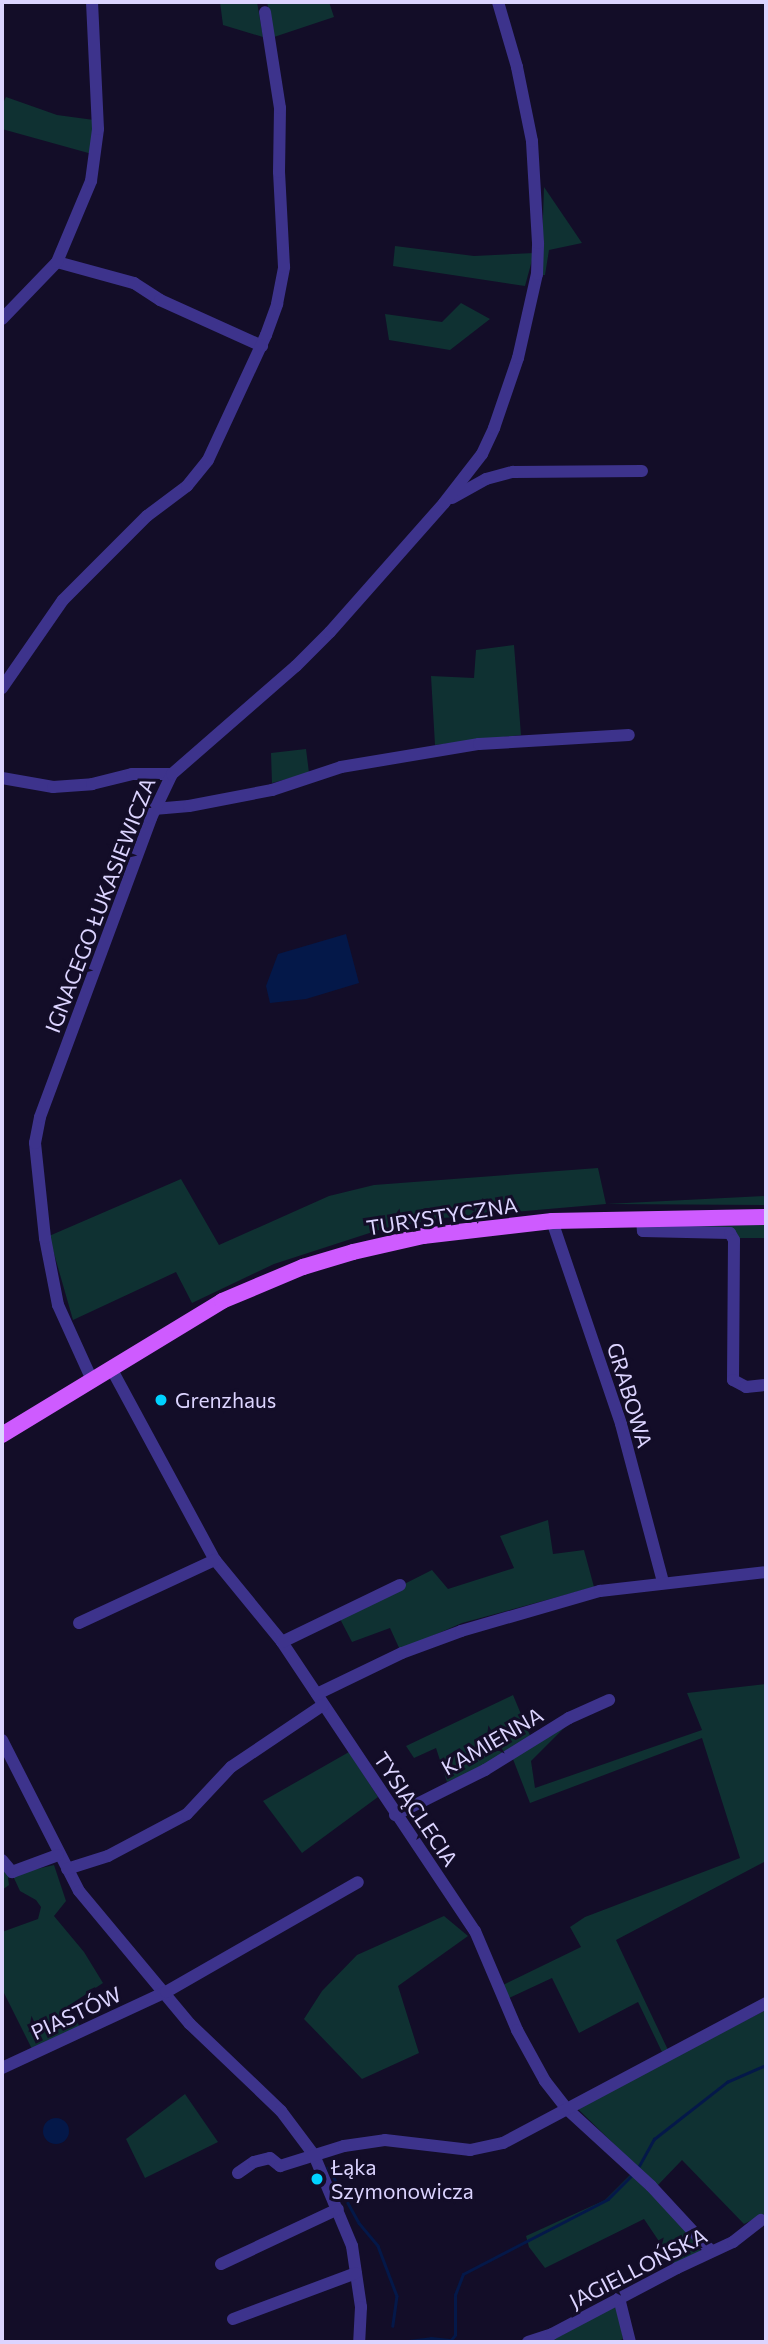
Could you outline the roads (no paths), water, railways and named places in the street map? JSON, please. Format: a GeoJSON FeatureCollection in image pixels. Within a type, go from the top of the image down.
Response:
{"type":"FeatureCollection","features":[{"type":"Feature","properties":{"kind":"main road","name":"TURYSTYCZNA"},"geometry":{"type":"LineString","coordinates":[[2,1434],[222,1301],[303,1267],[422,1236],[552,1221],[766,1217]]}},
{"type":"Feature","properties":{"kind":"street"},"geometry":{"type":"LineString","coordinates":[[2,319],[57,262],[82,208],[95,158],[99,129],[92,2]]}},
{"type":"Feature","properties":{"kind":"street","name":"IGNACEGO ŁUKASIEWICZA"},"geometry":{"type":"LineString","coordinates":[[92,1380],[58,1305],[45,1238],[35,1143],[67,1041],[155,809],[172,774],[296,666],[444,503],[482,454],[494,428],[518,358],[537,274],[532,141],[517,66],[498,2]]}},
{"type":"Feature","properties":{"kind":"street"},"geometry":{"type":"LineString","coordinates":[[2,688],[63,600],[147,516],[187,486],[208,460],[262,346],[277,304],[284,267],[280,108],[265,12]]}},
{"type":"Feature","properties":{"kind":"street"},"geometry":{"type":"LineString","coordinates":[[57,262],[134,282],[160,300],[262,346]]}},
{"type":"Feature","properties":{"kind":"street","name":"IGNACEGO ŁUKASIEWICZA"},"geometry":{"type":"LineString","coordinates":[[444,503],[486,479],[513,472],[642,471]]}},
{"type":"Feature","properties":{"kind":"street"},"geometry":{"type":"LineString","coordinates":[[155,809],[201,804],[272,790],[341,768],[479,744],[629,735]]}},
{"type":"Feature","properties":{"kind":"street"},"geometry":{"type":"LineString","coordinates":[[2,778],[53,787],[92,784],[132,774],[172,774]]}},
{"type":"Feature","properties":{"kind":"street"},"geometry":{"type":"LineString","coordinates":[[642,1218],[643,1231],[730,1233],[733,1240],[733,1380],[746,1387],[766,1385]]}},
{"type":"Feature","properties":{"kind":"street","name":"GRABOWA"},"geometry":{"type":"LineString","coordinates":[[552,1221],[621,1424],[663,1583]]}},
{"type":"Feature","properties":{"kind":"street","name":"TYSIĄCLECIA"},"geometry":{"type":"LineString","coordinates":[[111,1367],[215,1560],[282,1642],[395,1815],[475,1931],[517,2030],[545,2081],[567,2109],[651,2186],[711,2251]]}},
{"type":"Feature","properties":{"kind":"street"},"geometry":{"type":"LineString","coordinates":[[79,1623],[215,1560]]}},
{"type":"Feature","properties":{"kind":"street"},"geometry":{"type":"LineString","coordinates":[[67,1869],[108,1856],[187,1814],[231,1767],[320,1700],[402,1653],[461,1631],[600,1591],[766,1572]]}},
{"type":"Feature","properties":{"kind":"street"},"geometry":{"type":"LineString","coordinates":[[282,1642],[400,1585]]}},
{"type":"Feature","properties":{"kind":"street","name":"KAMIENNA"},"geometry":{"type":"LineString","coordinates":[[395,1815],[485,1770],[569,1718],[609,1700]]}},
{"type":"Feature","properties":{"kind":"street"},"geometry":{"type":"LineString","coordinates":[[2,1740],[58,1855],[79,1891],[190,2024],[282,2111],[314,2155],[352,2246],[361,2307],[359,2342]]}},
{"type":"Feature","properties":{"kind":"street"},"geometry":{"type":"LineString","coordinates":[[2,1860],[12,1872],[58,1855]]}},
{"type":"Feature","properties":{"kind":"street","name":"PIASTÓW"},"geometry":{"type":"LineString","coordinates":[[2,2068],[166,1992],[358,1882]]}},
{"type":"Feature","properties":{"kind":"street"},"geometry":{"type":"LineString","coordinates":[[238,2173],[254,2162],[270,2158],[280,2166],[314,2155],[385,2140],[470,2150],[503,2143],[766,2003]]}},
{"type":"Feature","properties":{"kind":"street"},"geometry":{"type":"LineString","coordinates":[[221,2264],[338,2209]]}},
{"type":"Feature","properties":{"kind":"street","name":"JAGIELLOŃSKA"},"geometry":{"type":"LineString","coordinates":[[528,2342],[552,2334],[733,2242],[761,2220]]}},
{"type":"Feature","properties":{"kind":"street"},"geometry":{"type":"LineString","coordinates":[[233,2319],[356,2273]]}},
{"type":"Feature","properties":{"kind":"street"},"geometry":{"type":"LineString","coordinates":[[619,2298],[630,2342]]}},
{"type":"Feature","properties":{"kind":"water"},"geometry":{"type":"Polygon","coordinates":[[[346,934],[359,983],[306,999],[270,1003],[266,986],[278,954],[346,934]]]}},
{"type":"Feature","properties":{"kind":"water"},"geometry":{"type":"Polygon","coordinates":[[[56,2118],[65,2122],[69,2131],[65,2140],[56,2144],[47,2140],[43,2131],[47,2122],[56,2118]]]}},
{"type":"Feature","properties":{"kind":"waterway"},"geometry":{"type":"LineString","coordinates":[[639,2166],[654,2139],[727,2082],[766,2065]]}},
{"type":"Feature","properties":{"kind":"waterway"},"geometry":{"type":"LineString","coordinates":[[328,2167],[359,2223],[378,2246],[397,2296],[393,2326]]}},
{"type":"Feature","properties":{"kind":"waterway"},"geometry":{"type":"LineString","coordinates":[[400,2342],[431,2338],[451,2340],[455,2335],[455,2295],[463,2274],[608,2199],[631,2176]]}},
{"type":"Feature","properties":{"kind":"place","name":"Grenzhaus"},"geometry":{"type":"Point","coordinates":[161,1400]}},
{"type":"Feature","properties":{"kind":"place","name":"Łąka Szymonowicza"},"geometry":{"type":"Point","coordinates":[317,2179]}}]}
